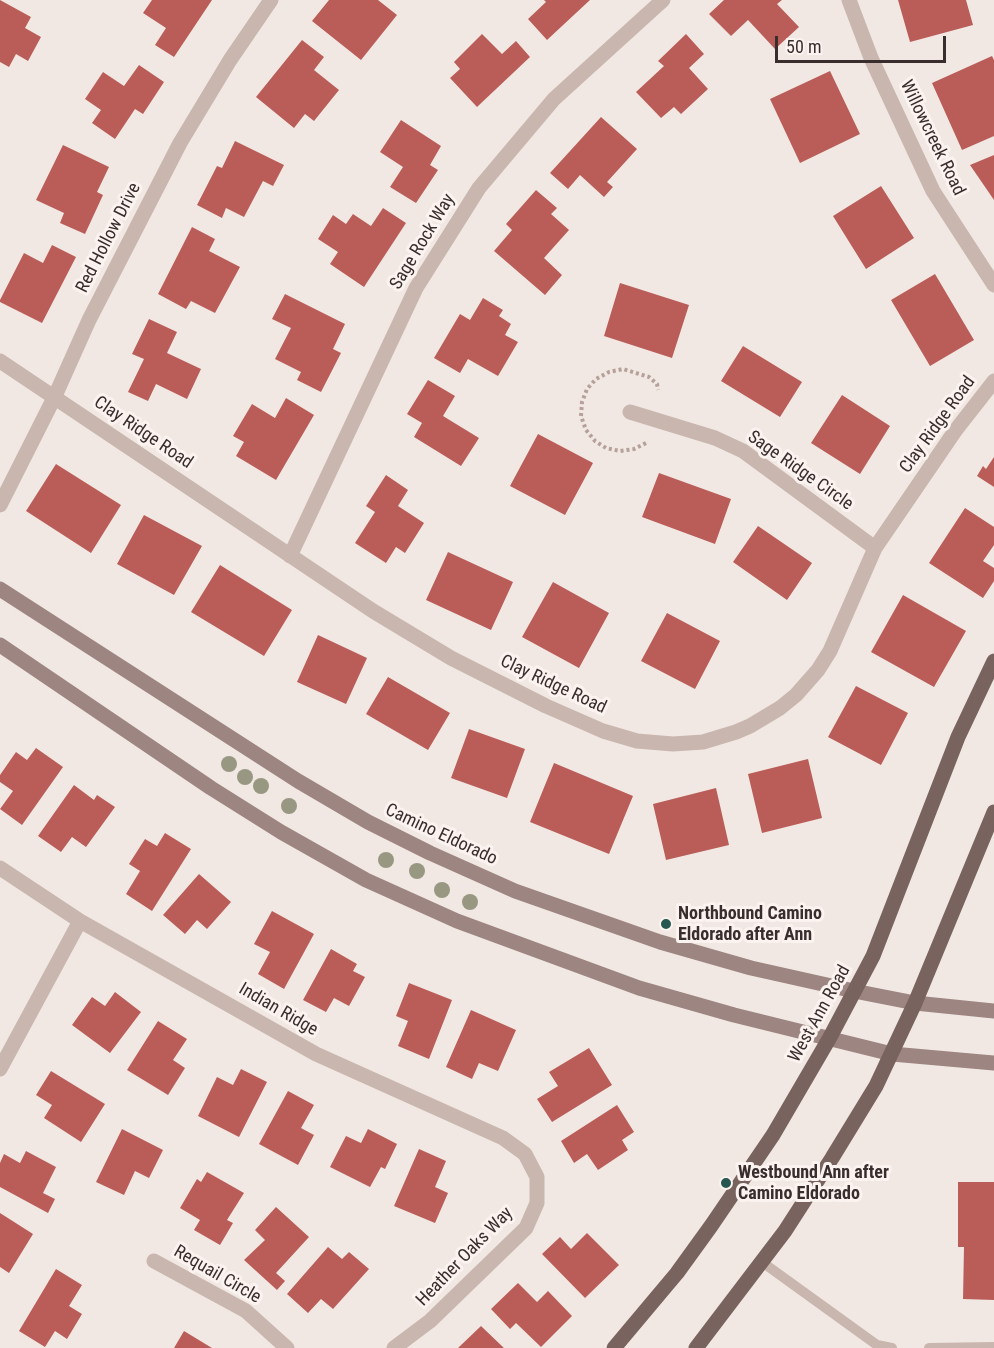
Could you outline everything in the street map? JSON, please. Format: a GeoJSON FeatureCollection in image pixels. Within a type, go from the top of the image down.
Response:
{"type":"FeatureCollection","features":[{"type":"Feature","properties":{"kind":"main road","name":"Camino Eldorado"},"geometry":{"type":"LineString","coordinates":[[0,589],[298,781],[368,822],[430,853],[516,891],[597,921],[751,968],[915,1003],[994,1011]]}},
{"type":"Feature","properties":{"kind":"main road"},"geometry":{"type":"LineString","coordinates":[[0,645],[211,788],[281,832],[366,880],[457,921],[628,984],[829,1039],[892,1054],[994,1063]]}},
{"type":"Feature","properties":{"kind":"main road","name":"West Ann Road"},"geometry":{"type":"LineString","coordinates":[[614,1348],[677,1273],[711,1226],[774,1135],[829,1039],[873,956],[958,737],[994,661]]}},
{"type":"Feature","properties":{"kind":"main road"},"geometry":{"type":"LineString","coordinates":[[696,1348],[762,1262],[832,1158],[876,1086],[915,1003],[994,812]]}},
{"type":"Feature","properties":{"kind":"street","name":"Red Hollow Drive"},"geometry":{"type":"LineString","coordinates":[[0,505],[55,396],[89,320],[180,143],[230,60],[271,0]]}},
{"type":"Feature","properties":{"kind":"street","name":"Sage Rock Way"},"geometry":{"type":"LineString","coordinates":[[290,556],[416,288],[480,188],[554,99],[663,0]]}},
{"type":"Feature","properties":{"kind":"street","name":"Willowcreek Road"},"geometry":{"type":"LineString","coordinates":[[849,0],[871,58],[933,191],[994,285]]}},
{"type":"Feature","properties":{"kind":"street","name":"Clay Ridge Road"},"geometry":{"type":"LineString","coordinates":[[0,361],[373,611],[451,658],[546,706],[603,731],[637,741],[673,744],[703,742],[736,732],[780,708],[796,695],[818,670],[830,651],[875,548],[955,430],[994,381]]}},
{"type":"Feature","properties":{"kind":"street","name":"Sage Ridge Circle"},"geometry":{"type":"LineString","coordinates":[[630,412],[715,438],[743,451],[875,548]]}},
{"type":"Feature","properties":{"kind":"street","name":"Indian Ridge"},"geometry":{"type":"LineString","coordinates":[[0,868],[80,921],[316,1054],[503,1138],[525,1154],[537,1177]]}},
{"type":"Feature","properties":{"kind":"street"},"geometry":{"type":"LineString","coordinates":[[0,1069],[80,921]]}},
{"type":"Feature","properties":{"kind":"street","name":"Heather Oaks Way"},"geometry":{"type":"LineString","coordinates":[[394,1348],[430,1322],[526,1228],[537,1203],[537,1177]]}},
{"type":"Feature","properties":{"kind":"street","name":"Requail Circle"},"geometry":{"type":"LineString","coordinates":[[154,1261],[246,1311],[286,1348]]}},
{"type":"Feature","properties":{"kind":"lane"},"geometry":{"type":"LineString","coordinates":[[762,1262],[877,1345],[892,1348]]}},
{"type":"Feature","properties":{"kind":"lane"},"geometry":{"type":"LineString","coordinates":[[929,1348],[994,1347]]}},
{"type":"Feature","properties":{"kind":"path"},"geometry":{"type":"LineString","coordinates":[[646,443],[634,449],[620,451],[606,448],[595,441],[586,429],[581,416],[582,402],[587,389],[596,379],[609,372],[623,369],[649,377],[657,384],[657,390]]}},
{"type":"Feature","properties":{"kind":"building"},"geometry":{"type":"Polygon","coordinates":[[[0,0],[31,17],[25,28],[41,37],[28,61],[16,54],[9,67],[0,62],[0,0]]]}},
{"type":"Feature","properties":{"kind":"building"},"geometry":{"type":"Polygon","coordinates":[[[152,0],[212,0],[174,57],[155,45],[166,28],[143,13],[152,0]]]}},
{"type":"Feature","properties":{"kind":"building"},"geometry":{"type":"Polygon","coordinates":[[[329,0],[378,0],[397,15],[361,60],[312,21],[329,0]]]}},
{"type":"Feature","properties":{"kind":"building"},"geometry":{"type":"Polygon","coordinates":[[[544,0],[590,0],[547,40],[528,19],[546,2],[544,0]]]}},
{"type":"Feature","properties":{"kind":"building"},"geometry":{"type":"Polygon","coordinates":[[[724,0],[782,0],[777,4],[799,27],[775,49],[748,20],[731,36],[709,14],[724,0]]]}},
{"type":"Feature","properties":{"kind":"building"},"geometry":{"type":"Polygon","coordinates":[[[898,0],[966,0],[973,25],[910,42],[898,0]]]}},
{"type":"Feature","properties":{"kind":"building"},"geometry":{"type":"Polygon","coordinates":[[[482,34],[502,54],[516,41],[530,57],[477,107],[450,78],[460,69],[454,62],[482,34]]]}},
{"type":"Feature","properties":{"kind":"building"},"geometry":{"type":"Polygon","coordinates":[[[686,34],[704,54],[689,68],[708,89],[681,114],[674,107],[661,118],[636,92],[664,66],[658,61],[686,34]]]}},
{"type":"Feature","properties":{"kind":"building"},"geometry":{"type":"Polygon","coordinates":[[[302,40],[324,57],[314,70],[339,90],[314,121],[305,114],[294,128],[256,97],[302,40]]]}},
{"type":"Feature","properties":{"kind":"building"},"geometry":{"type":"Polygon","coordinates":[[[992,56],[994,60],[994,136],[962,150],[932,83],[992,56]]]}},
{"type":"Feature","properties":{"kind":"building"},"geometry":{"type":"Polygon","coordinates":[[[139,65],[164,82],[143,114],[135,109],[115,139],[92,123],[101,110],[85,99],[103,72],[124,86],[139,65]]]}},
{"type":"Feature","properties":{"kind":"building"},"geometry":{"type":"Polygon","coordinates":[[[830,71],[860,134],[800,163],[770,99],[830,71]]]}},
{"type":"Feature","properties":{"kind":"building"},"geometry":{"type":"Polygon","coordinates":[[[601,117],[637,149],[607,182],[613,187],[604,197],[580,175],[568,189],[550,173],[601,117]]]}},
{"type":"Feature","properties":{"kind":"building"},"geometry":{"type":"Polygon","coordinates":[[[401,120],[441,146],[430,165],[438,170],[416,203],[390,187],[403,167],[380,152],[401,120]]]}},
{"type":"Feature","properties":{"kind":"building"},"geometry":{"type":"Polygon","coordinates":[[[235,141],[284,165],[273,186],[263,181],[244,217],[226,208],[222,218],[197,205],[217,166],[222,168],[235,141]]]}},
{"type":"Feature","properties":{"kind":"building"},"geometry":{"type":"Polygon","coordinates":[[[63,145],[109,167],[97,192],[103,195],[85,234],[60,223],[64,213],[36,200],[63,145]]]}},
{"type":"Feature","properties":{"kind":"building"},"geometry":{"type":"Polygon","coordinates":[[[994,155],[994,200],[970,165],[994,155]]]}},
{"type":"Feature","properties":{"kind":"building"},"geometry":{"type":"Polygon","coordinates":[[[881,186],[914,238],[866,269],[833,216],[881,186]]]}},
{"type":"Feature","properties":{"kind":"building"},"geometry":{"type":"Polygon","coordinates":[[[536,190],[557,208],[551,214],[569,230],[544,258],[562,275],[545,295],[494,251],[512,230],[506,224],[536,190]]]}},
{"type":"Feature","properties":{"kind":"building"},"geometry":{"type":"Polygon","coordinates":[[[383,208],[406,223],[364,287],[330,264],[338,252],[318,239],[333,215],[346,224],[353,214],[371,226],[383,208]]]}},
{"type":"Feature","properties":{"kind":"building"},"geometry":{"type":"Polygon","coordinates":[[[192,227],[215,239],[209,251],[240,267],[215,313],[191,301],[186,309],[158,294],[192,227]]]}},
{"type":"Feature","properties":{"kind":"building"},"geometry":{"type":"Polygon","coordinates":[[[52,245],[76,257],[42,323],[0,300],[24,253],[43,263],[52,245]]]}},
{"type":"Feature","properties":{"kind":"building"},"geometry":{"type":"Polygon","coordinates":[[[935,274],[974,340],[930,366],[891,300],[935,274]]]}},
{"type":"Feature","properties":{"kind":"building"},"geometry":{"type":"Polygon","coordinates":[[[620,283],[689,305],[672,358],[604,336],[620,283]]]}},
{"type":"Feature","properties":{"kind":"building"},"geometry":{"type":"Polygon","coordinates":[[[285,294],[345,324],[333,349],[341,353],[321,392],[297,380],[301,372],[275,359],[291,328],[272,319],[285,294]]]}},
{"type":"Feature","properties":{"kind":"building"},"geometry":{"type":"Polygon","coordinates":[[[483,298],[503,310],[499,316],[511,324],[505,335],[518,342],[498,376],[468,359],[460,373],[434,358],[460,314],[470,320],[483,298]]]}},
{"type":"Feature","properties":{"kind":"building"},"geometry":{"type":"Polygon","coordinates":[[[149,319],[177,332],[167,353],[201,369],[187,399],[156,384],[148,401],[128,392],[144,359],[132,354],[149,319]]]}},
{"type":"Feature","properties":{"kind":"building"},"geometry":{"type":"Polygon","coordinates":[[[743,346],[802,382],[780,417],[721,381],[743,346]]]}},
{"type":"Feature","properties":{"kind":"building"},"geometry":{"type":"Polygon","coordinates":[[[428,380],[455,396],[443,416],[479,438],[461,466],[414,437],[422,423],[407,414],[428,380]]]}},
{"type":"Feature","properties":{"kind":"building"},"geometry":{"type":"Polygon","coordinates":[[[842,395],[890,426],[860,474],[811,443],[842,395]]]}},
{"type":"Feature","properties":{"kind":"building"},"geometry":{"type":"Polygon","coordinates":[[[286,398],[314,415],[276,480],[236,456],[244,442],[233,436],[252,404],[275,418],[286,398]]]}},
{"type":"Feature","properties":{"kind":"building"},"geometry":{"type":"Polygon","coordinates":[[[538,434],[593,463],[565,515],[510,486],[538,434]]]}},
{"type":"Feature","properties":{"kind":"building"},"geometry":{"type":"Polygon","coordinates":[[[994,457],[994,487],[977,476],[983,466],[986,469],[994,457]]]}},
{"type":"Feature","properties":{"kind":"building"},"geometry":{"type":"Polygon","coordinates":[[[56,464],[121,505],[91,553],[26,511],[56,464]]]}},
{"type":"Feature","properties":{"kind":"building"},"geometry":{"type":"Polygon","coordinates":[[[659,473],[731,499],[715,544],[642,517],[659,473]]]}},
{"type":"Feature","properties":{"kind":"building"},"geometry":{"type":"Polygon","coordinates":[[[386,475],[408,490],[398,506],[424,523],[405,553],[396,547],[386,563],[355,543],[375,512],[366,506],[386,475]]]}},
{"type":"Feature","properties":{"kind":"building"},"geometry":{"type":"Polygon","coordinates":[[[965,508],[994,527],[994,545],[983,561],[994,568],[994,581],[983,598],[929,563],[965,508]]]}},
{"type":"Feature","properties":{"kind":"building"},"geometry":{"type":"Polygon","coordinates":[[[144,515],[202,546],[174,595],[117,564],[144,515]]]}},
{"type":"Feature","properties":{"kind":"building"},"geometry":{"type":"Polygon","coordinates":[[[758,526],[812,563],[787,600],[733,562],[758,526]]]}},
{"type":"Feature","properties":{"kind":"building"},"geometry":{"type":"Polygon","coordinates":[[[448,552],[513,582],[491,630],[426,600],[448,552]]]}},
{"type":"Feature","properties":{"kind":"building"},"geometry":{"type":"Polygon","coordinates":[[[220,565],[292,610],[264,656],[191,612],[220,565]]]}},
{"type":"Feature","properties":{"kind":"building"},"geometry":{"type":"Polygon","coordinates":[[[553,582],[609,613],[579,668],[522,637],[553,582]]]}},
{"type":"Feature","properties":{"kind":"building"},"geometry":{"type":"Polygon","coordinates":[[[903,595],[966,631],[934,687],[871,652],[903,595]]]}},
{"type":"Feature","properties":{"kind":"building"},"geometry":{"type":"Polygon","coordinates":[[[667,613],[720,641],[695,689],[641,661],[667,613]]]}},
{"type":"Feature","properties":{"kind":"building"},"geometry":{"type":"Polygon","coordinates":[[[318,635],[367,658],[346,704],[297,682],[318,635]]]}},
{"type":"Feature","properties":{"kind":"building"},"geometry":{"type":"Polygon","coordinates":[[[388,677],[450,713],[428,750],[366,714],[388,677]]]}},
{"type":"Feature","properties":{"kind":"building"},"geometry":{"type":"Polygon","coordinates":[[[856,686],[908,713],[881,765],[828,737],[856,686]]]}},
{"type":"Feature","properties":{"kind":"building"},"geometry":{"type":"Polygon","coordinates":[[[469,729],[525,749],[507,798],[451,778],[469,729]]]}},
{"type":"Feature","properties":{"kind":"building"},"geometry":{"type":"Polygon","coordinates":[[[36,748],[63,767],[22,825],[0,809],[13,791],[0,782],[0,775],[16,752],[27,760],[36,748]]]}},
{"type":"Feature","properties":{"kind":"building"},"geometry":{"type":"Polygon","coordinates":[[[808,759],[822,818],[762,833],[748,774],[808,759]]]}},
{"type":"Feature","properties":{"kind":"building"},"geometry":{"type":"Polygon","coordinates":[[[554,763],[633,796],[609,854],[530,822],[554,763]]]}},
{"type":"Feature","properties":{"kind":"building"},"geometry":{"type":"Polygon","coordinates":[[[74,785],[94,800],[97,795],[115,807],[86,847],[72,837],[61,852],[38,836],[74,785]]]}},
{"type":"Feature","properties":{"kind":"building"},"geometry":{"type":"Polygon","coordinates":[[[716,788],[729,845],[666,860],[653,804],[716,788]]]}},
{"type":"Feature","properties":{"kind":"building"},"geometry":{"type":"Polygon","coordinates":[[[165,833],[191,849],[152,911],[126,894],[140,871],[129,864],[145,839],[157,846],[165,833]]]}},
{"type":"Feature","properties":{"kind":"building"},"geometry":{"type":"Polygon","coordinates":[[[199,874],[231,902],[207,929],[197,920],[185,934],[163,915],[199,874]]]}},
{"type":"Feature","properties":{"kind":"building"},"geometry":{"type":"Polygon","coordinates":[[[272,911],[314,934],[284,989],[258,974],[270,952],[254,944],[272,911]]]}},
{"type":"Feature","properties":{"kind":"building"},"geometry":{"type":"Polygon","coordinates":[[[331,949],[357,964],[353,971],[365,977],[349,1006],[334,998],[326,1012],[303,1000],[331,949]]]}},
{"type":"Feature","properties":{"kind":"building"},"geometry":{"type":"Polygon","coordinates":[[[409,983],[452,1000],[429,1059],[398,1046],[408,1021],[396,1016],[409,983]]]}},
{"type":"Feature","properties":{"kind":"building"},"geometry":{"type":"Polygon","coordinates":[[[115,992],[141,1012],[110,1053],[72,1025],[92,997],[105,1006],[115,992]]]}},
{"type":"Feature","properties":{"kind":"building"},"geometry":{"type":"Polygon","coordinates":[[[471,1010],[516,1030],[498,1071],[479,1063],[472,1079],[446,1067],[471,1010]]]}},
{"type":"Feature","properties":{"kind":"building"},"geometry":{"type":"Polygon","coordinates":[[[158,1021],[187,1039],[173,1060],[185,1068],[168,1095],[127,1070],[158,1021]]]}},
{"type":"Feature","properties":{"kind":"building"},"geometry":{"type":"Polygon","coordinates":[[[589,1048],[612,1085],[552,1122],[537,1099],[558,1086],[549,1072],[589,1048]]]}},
{"type":"Feature","properties":{"kind":"building"},"geometry":{"type":"Polygon","coordinates":[[[241,1069],[267,1082],[239,1137],[198,1116],[217,1077],[233,1085],[241,1069]]]}},
{"type":"Feature","properties":{"kind":"building"},"geometry":{"type":"Polygon","coordinates":[[[51,1071],[105,1104],[81,1142],[44,1118],[52,1105],[36,1095],[51,1071]]]}},
{"type":"Feature","properties":{"kind":"building"},"geometry":{"type":"Polygon","coordinates":[[[288,1091],[314,1105],[301,1128],[314,1135],[298,1165],[259,1144],[288,1091]]]}},
{"type":"Feature","properties":{"kind":"building"},"geometry":{"type":"Polygon","coordinates":[[[617,1105],[634,1132],[622,1140],[628,1150],[598,1170],[587,1154],[574,1163],[561,1141],[617,1105]]]}},
{"type":"Feature","properties":{"kind":"building"},"geometry":{"type":"Polygon","coordinates":[[[122,1129],[163,1150],[149,1178],[135,1171],[124,1195],[96,1182],[122,1129]]]}},
{"type":"Feature","properties":{"kind":"building"},"geometry":{"type":"Polygon","coordinates":[[[368,1129],[397,1144],[385,1169],[381,1167],[370,1187],[330,1167],[346,1136],[361,1143],[368,1129]]]}},
{"type":"Feature","properties":{"kind":"building"},"geometry":{"type":"Polygon","coordinates":[[[419,1149],[446,1161],[435,1187],[448,1193],[435,1223],[394,1206],[419,1149]]]}},
{"type":"Feature","properties":{"kind":"building"},"geometry":{"type":"Polygon","coordinates":[[[26,1151],[56,1167],[43,1193],[55,1199],[48,1213],[0,1187],[0,1163],[4,1154],[20,1163],[26,1151]]]}},
{"type":"Feature","properties":{"kind":"building"},"geometry":{"type":"Polygon","coordinates":[[[207,1172],[244,1193],[227,1220],[233,1223],[220,1245],[194,1230],[200,1220],[180,1208],[197,1179],[201,1182],[207,1172]]]}},
{"type":"Feature","properties":{"kind":"building"},"geometry":{"type":"Polygon","coordinates":[[[958,1182],[994,1182],[994,1300],[963,1299],[964,1247],[958,1247],[958,1182]]]}},
{"type":"Feature","properties":{"kind":"building"},"geometry":{"type":"Polygon","coordinates":[[[276,1207],[309,1237],[276,1273],[285,1281],[277,1290],[244,1260],[265,1240],[255,1230],[276,1207]]]}},
{"type":"Feature","properties":{"kind":"building"},"geometry":{"type":"Polygon","coordinates":[[[0,1213],[33,1234],[9,1273],[0,1267],[0,1213]]]}},
{"type":"Feature","properties":{"kind":"building"},"geometry":{"type":"Polygon","coordinates":[[[587,1233],[619,1265],[585,1298],[542,1254],[560,1237],[571,1249],[587,1233]]]}},
{"type":"Feature","properties":{"kind":"building"},"geometry":{"type":"Polygon","coordinates":[[[328,1247],[342,1259],[349,1252],[369,1269],[333,1309],[321,1299],[308,1313],[287,1294],[328,1247]]]}},
{"type":"Feature","properties":{"kind":"building"},"geometry":{"type":"Polygon","coordinates":[[[56,1269],[82,1285],[69,1306],[82,1314],[67,1339],[55,1331],[45,1347],[19,1331],[56,1269]]]}},
{"type":"Feature","properties":{"kind":"building"},"geometry":{"type":"Polygon","coordinates":[[[518,1283],[537,1302],[548,1291],[572,1316],[541,1347],[516,1323],[510,1329],[491,1309],[518,1283]]]}},
{"type":"Feature","properties":{"kind":"building"},"geometry":{"type":"Polygon","coordinates":[[[481,1326],[504,1348],[458,1348],[481,1326]]]}},
{"type":"Feature","properties":{"kind":"building"},"geometry":{"type":"Polygon","coordinates":[[[184,1331],[212,1348],[174,1348],[184,1331]]]}},
{"type":"Feature","properties":{"kind":"place","name":"Northbound Camino Eldorado after Ann"},"geometry":{"type":"Point","coordinates":[666,924]}},
{"type":"Feature","properties":{"kind":"place","name":"Westbound Ann after Camino Eldorado"},"geometry":{"type":"Point","coordinates":[726,1183]}}]}
